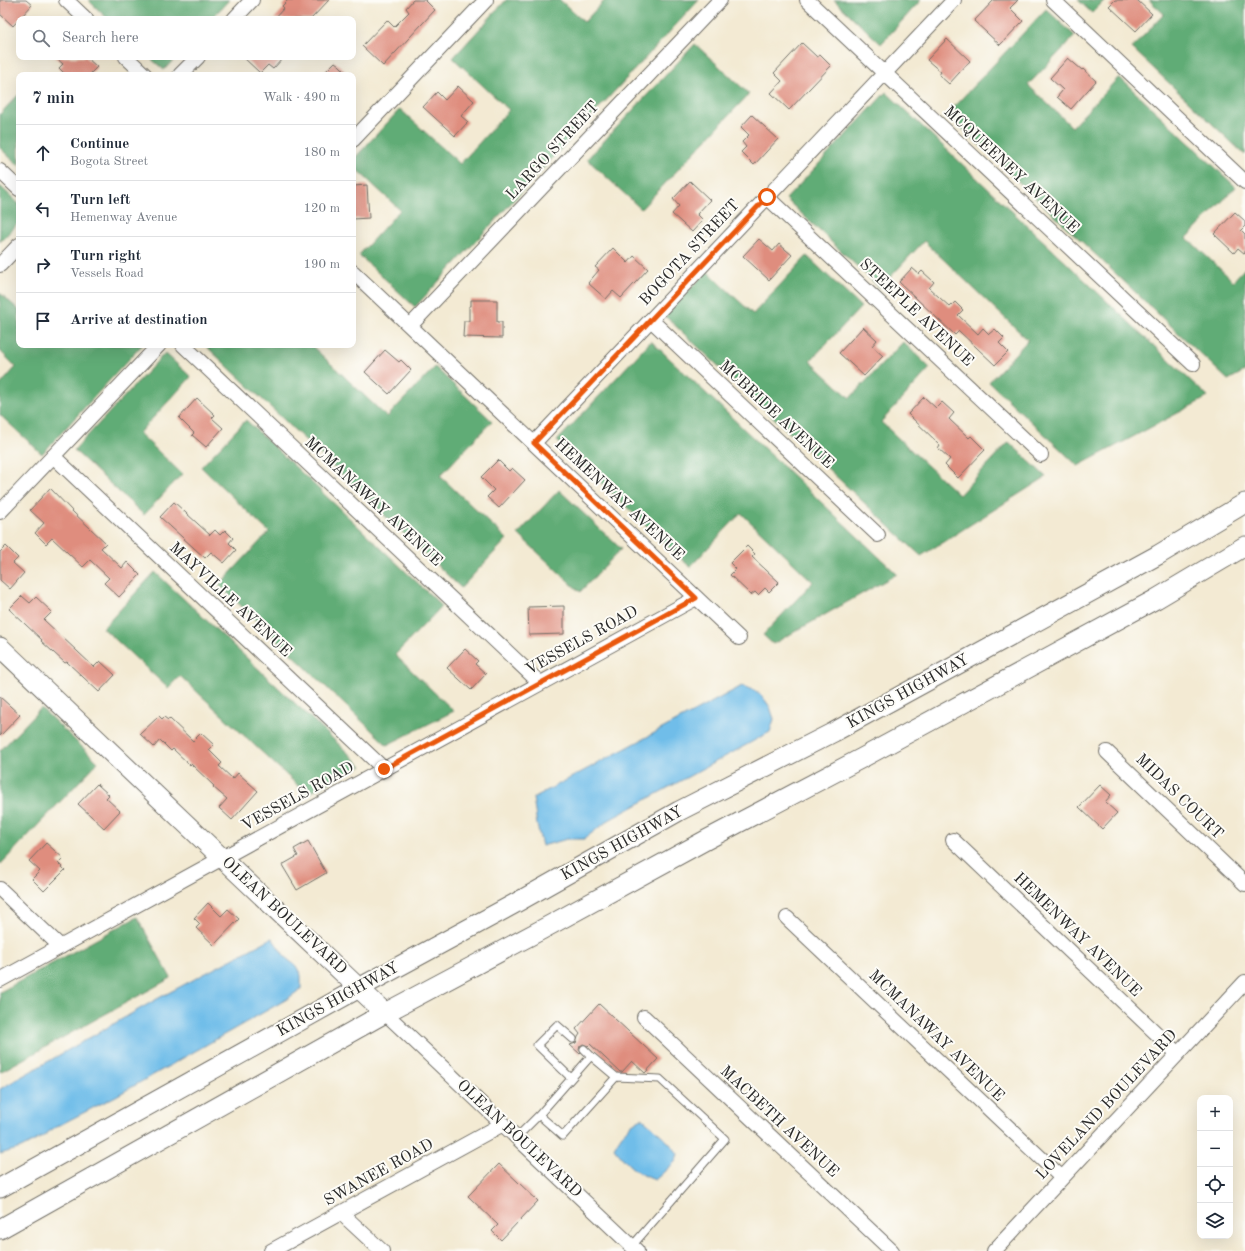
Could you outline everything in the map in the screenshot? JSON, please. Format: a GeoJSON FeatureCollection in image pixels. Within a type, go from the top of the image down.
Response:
{"type":"FeatureCollection","features":[{"type":"Feature","properties":{"kind":"main road","name":"KINGS HIGHWAY"},"geometry":{"type":"LineString","coordinates":[[0,1188],[679,811],[834,732],[1152,558],[1245,503]]}},
{"type":"Feature","properties":{"kind":"main road"},"geometry":{"type":"LineString","coordinates":[[0,1229],[385,1012],[541,930],[1156,599],[1245,546]]}},
{"type":"Feature","properties":{"kind":"main road","name":"OLEAN BOULEVARD"},"geometry":{"type":"LineString","coordinates":[[0,647],[385,1012]]}},
{"type":"Feature","properties":{"kind":"street"},"geometry":{"type":"LineString","coordinates":[[66,0],[83,16]]}},
{"type":"Feature","properties":{"kind":"street"},"geometry":{"type":"LineString","coordinates":[[237,16],[252,0]]}},
{"type":"Feature","properties":{"kind":"street"},"geometry":{"type":"LineString","coordinates":[[356,137],[486,0]]}},
{"type":"Feature","properties":{"kind":"street","name":"LARGO STREET"},"geometry":{"type":"LineString","coordinates":[[410,326],[720,0]]}},
{"type":"Feature","properties":{"kind":"street","name":"MCQUEENEY AVENUE"},"geometry":{"type":"LineString","coordinates":[[807,0],[1193,364]]}},
{"type":"Feature","properties":{"kind":"street","name":"BOGOTA STREET"},"geometry":{"type":"LineString","coordinates":[[534,443],[954,0]]}},
{"type":"Feature","properties":{"kind":"street"},"geometry":{"type":"LineString","coordinates":[[1054,0],[1245,182]]}},
{"type":"Feature","properties":{"kind":"street"},"geometry":{"type":"LineString","coordinates":[[129,60],[142,72]]}},
{"type":"Feature","properties":{"kind":"street"},"geometry":{"type":"LineString","coordinates":[[183,72],[195,60]]}},
{"type":"Feature","properties":{"kind":"street"},"geometry":{"type":"LineString","coordinates":[[0,171],[16,186]]}},
{"type":"Feature","properties":{"kind":"street","name":"STEEPLE AVENUE"},"geometry":{"type":"LineString","coordinates":[[767,197],[1041,455]]}},
{"type":"Feature","properties":{"kind":"street"},"geometry":{"type":"LineString","coordinates":[[0,265],[16,248]]}},
{"type":"Feature","properties":{"kind":"street","name":"HEMENWAY AVENUE"},"geometry":{"type":"LineString","coordinates":[[356,275],[738,638]]}},
{"type":"Feature","properties":{"kind":"street","name":"MCBRIDE AVENUE"},"geometry":{"type":"LineString","coordinates":[[650,320],[878,535]]}},
{"type":"Feature","properties":{"kind":"street"},"geometry":{"type":"LineString","coordinates":[[0,512],[155,348]]}},
{"type":"Feature","properties":{"kind":"street","name":"MCMANAWAY AVENUE"},"geometry":{"type":"LineString","coordinates":[[186,348],[540,683]]}},
{"type":"Feature","properties":{"kind":"street","name":"MAYVILLE AVENUE"},"geometry":{"type":"LineString","coordinates":[[53,456],[384,769]]}},
{"type":"Feature","properties":{"kind":"street","name":"VESSELS ROAD"},"geometry":{"type":"LineString","coordinates":[[0,980],[696,598]]}},
{"type":"Feature","properties":{"kind":"street","name":"MIDAS COURT"},"geometry":{"type":"LineString","coordinates":[[1106,752],[1245,884]]}},
{"type":"Feature","properties":{"kind":"street","name":"HEMENWAY AVENUE"},"geometry":{"type":"LineString","coordinates":[[953,840],[1178,1054]]}},
{"type":"Feature","properties":{"kind":"street"},"geometry":{"type":"LineString","coordinates":[[0,889],[61,947]]}},
{"type":"Feature","properties":{"kind":"street","name":"MCMANAWAY AVENUE"},"geometry":{"type":"LineString","coordinates":[[787,918],[1062,1178]]}},
{"type":"Feature","properties":{"kind":"street","name":"LOVELAND BOULEVARD"},"geometry":{"type":"LineString","coordinates":[[994,1251],[1245,982]]}},
{"type":"Feature","properties":{"kind":"street","name":"OLEAN BOULEVARD"},"geometry":{"type":"LineString","coordinates":[[385,1012],[634,1248]]}},
{"type":"Feature","properties":{"kind":"street","name":"MACBETH AVENUE"},"geometry":{"type":"LineString","coordinates":[[644,1017],[892,1251]]}},
{"type":"Feature","properties":{"kind":"street","name":"SWANEE ROAD"},"geometry":{"type":"LineString","coordinates":[[271,1251],[503,1124]]}},
{"type":"Feature","properties":{"kind":"street"},"geometry":{"type":"LineString","coordinates":[[341,1213],[382,1251]]}},
{"type":"Feature","properties":{"kind":"lane"},"geometry":{"type":"LineString","coordinates":[[571,1078],[537,1045],[557,1024],[573,1039]]}},
{"type":"Feature","properties":{"kind":"lane"},"geometry":{"type":"LineString","coordinates":[[584,1049],[616,1077],[660,1079],[725,1139],[634,1248]]}},
{"type":"Feature","properties":{"kind":"lane"},"geometry":{"type":"LineString","coordinates":[[516,1137],[539,1115],[591,1056]]}},
{"type":"Feature","properties":{"kind":"lane"},"geometry":{"type":"LineString","coordinates":[[539,1115],[563,1136],[616,1077]]}},
{"type":"Feature","properties":{"kind":"green space"},"geometry":{"type":"Polygon","coordinates":[[[88,0],[229,0],[214,16],[105,16],[88,0]]]}},
{"type":"Feature","properties":{"kind":"green space"},"geometry":{"type":"Polygon","coordinates":[[[506,0],[560,0],[584,22],[605,0],[699,0],[415,307],[359,255],[400,210],[356,169],[356,157],[400,109],[460,164],[509,110],[453,58],[506,0]]]}},
{"type":"Feature","properties":{"kind":"green space"},"geometry":{"type":"Polygon","coordinates":[[[834,0],[921,0],[881,44],[834,0]]]}},
{"type":"Feature","properties":{"kind":"green space"},"geometry":{"type":"Polygon","coordinates":[[[1078,0],[1105,0],[1092,13],[1078,0]]]}},
{"type":"Feature","properties":{"kind":"green space"},"geometry":{"type":"Polygon","coordinates":[[[1149,0],[1245,0],[1245,155],[1132,48],[1164,14],[1149,0]]]}},
{"type":"Feature","properties":{"kind":"green space"},"geometry":{"type":"Polygon","coordinates":[[[1046,9],[1075,36],[1028,85],[1072,127],[1119,77],[1236,187],[1187,238],[1233,281],[1245,268],[1245,371],[1228,380],[947,114],[1046,9]]]}},
{"type":"Feature","properties":{"kind":"green space"},"geometry":{"type":"Polygon","coordinates":[[[695,44],[749,94],[641,209],[587,159],[695,44]]]}},
{"type":"Feature","properties":{"kind":"green space"},"geometry":{"type":"Polygon","coordinates":[[[152,60],[173,60],[164,70],[152,60]]]}},
{"type":"Feature","properties":{"kind":"green space"},"geometry":{"type":"Polygon","coordinates":[[[886,92],[1208,397],[1078,466],[989,382],[1028,340],[924,241],[880,288],[786,199],[886,92]]]}},
{"type":"Feature","properties":{"kind":"green space"},"geometry":{"type":"Polygon","coordinates":[[[16,97],[16,163],[0,148],[0,114],[16,97]]]}},
{"type":"Feature","properties":{"kind":"green space"},"geometry":{"type":"Polygon","coordinates":[[[0,186],[16,201],[16,225],[0,242],[0,186]]]}},
{"type":"Feature","properties":{"kind":"green space"},"geometry":{"type":"Polygon","coordinates":[[[807,256],[861,307],[810,361],[850,398],[903,342],[930,368],[881,422],[959,495],[1009,442],[1046,477],[921,556],[665,316],[707,271],[753,314],[807,256]]]}},
{"type":"Feature","properties":{"kind":"green space"},"geometry":{"type":"Polygon","coordinates":[[[0,293],[16,307],[16,348],[139,348],[42,454],[0,415],[0,385],[16,367],[0,351],[0,293]]]}},
{"type":"Feature","properties":{"kind":"green space"},"geometry":{"type":"Polygon","coordinates":[[[651,341],[897,574],[773,644],[763,635],[813,582],[741,513],[690,567],[557,441],[651,341]]]}},
{"type":"Feature","properties":{"kind":"green space"},"geometry":{"type":"Polygon","coordinates":[[[208,348],[314,348],[387,417],[435,367],[492,421],[440,476],[507,539],[461,588],[208,348]]]}},
{"type":"Feature","properties":{"kind":"green space"},"geometry":{"type":"Polygon","coordinates":[[[165,353],[191,377],[139,433],[182,474],[144,515],[74,450],[165,353]]]}},
{"type":"Feature","properties":{"kind":"green space"},"geometry":{"type":"Polygon","coordinates":[[[246,420],[442,606],[395,655],[454,711],[387,745],[219,585],[269,532],[201,467],[246,420]]]}},
{"type":"Feature","properties":{"kind":"green space"},"geometry":{"type":"Polygon","coordinates":[[[559,490],[621,549],[580,592],[518,534],[559,490]]]}},
{"type":"Feature","properties":{"kind":"green space"},"geometry":{"type":"Polygon","coordinates":[[[155,572],[362,766],[307,794],[180,676],[168,688],[103,628],[155,572]]]}},
{"type":"Feature","properties":{"kind":"green space"},"geometry":{"type":"Polygon","coordinates":[[[41,708],[98,762],[0,865],[0,751],[41,708]]]}},
{"type":"Feature","properties":{"kind":"green space"},"geometry":{"type":"Polygon","coordinates":[[[137,917],[171,978],[0,1072],[0,992],[137,917]]]}},
{"type":"Feature","properties":{"kind":"water"},"geometry":{"type":"Polygon","coordinates":[[[742,686],[754,690],[762,696],[770,707],[774,719],[770,732],[609,820],[584,839],[567,839],[542,846],[533,798],[742,686]]]}},
{"type":"Feature","properties":{"kind":"water"},"geometry":{"type":"Polygon","coordinates":[[[272,938],[286,958],[296,966],[301,975],[301,989],[287,999],[116,1096],[54,1128],[42,1137],[21,1148],[0,1154],[0,1089],[157,999],[272,938]]]}},
{"type":"Feature","properties":{"kind":"water"},"geometry":{"type":"Polygon","coordinates":[[[642,1118],[666,1140],[678,1154],[675,1162],[655,1180],[632,1167],[614,1148],[626,1130],[633,1123],[642,1118]]]}},
{"type":"Feature","properties":{"kind":"building"},"geometry":{"type":"Polygon","coordinates":[[[0,0],[26,0],[32,5],[22,16],[16,16],[16,23],[13,26],[0,14],[0,0]]]}},
{"type":"Feature","properties":{"kind":"building"},"geometry":{"type":"Polygon","coordinates":[[[288,0],[329,0],[314,16],[277,16],[284,8],[282,6],[288,0]]]}},
{"type":"Feature","properties":{"kind":"building"},"geometry":{"type":"Polygon","coordinates":[[[413,0],[425,0],[435,10],[383,66],[362,46],[387,20],[394,27],[409,12],[406,8],[413,0]]]}},
{"type":"Feature","properties":{"kind":"building"},"geometry":{"type":"Polygon","coordinates":[[[994,0],[1018,0],[1010,8],[1023,21],[1000,45],[974,21],[994,0]]]}},
{"type":"Feature","properties":{"kind":"building"},"geometry":{"type":"Polygon","coordinates":[[[1115,0],[1137,0],[1152,14],[1136,31],[1109,6],[1115,0]]]}},
{"type":"Feature","properties":{"kind":"building"},"geometry":{"type":"Polygon","coordinates":[[[947,39],[970,61],[949,84],[939,75],[941,72],[927,60],[947,39]]]}},
{"type":"Feature","properties":{"kind":"building"},"geometry":{"type":"Polygon","coordinates":[[[802,43],[817,57],[820,55],[831,66],[789,110],[771,93],[782,81],[774,73],[802,43]]]}},
{"type":"Feature","properties":{"kind":"building"},"geometry":{"type":"Polygon","coordinates":[[[1068,58],[1096,81],[1071,109],[1057,97],[1063,90],[1050,78],[1068,58]]]}},
{"type":"Feature","properties":{"kind":"building"},"geometry":{"type":"Polygon","coordinates":[[[58,60],[89,60],[97,67],[92,72],[63,72],[59,68],[63,64],[58,60]]]}},
{"type":"Feature","properties":{"kind":"building"},"geometry":{"type":"Polygon","coordinates":[[[246,60],[281,60],[273,69],[268,65],[261,72],[259,72],[246,60]]]}},
{"type":"Feature","properties":{"kind":"building"},"geometry":{"type":"Polygon","coordinates":[[[335,62],[346,72],[325,72],[335,62]]]}},
{"type":"Feature","properties":{"kind":"building"},"geometry":{"type":"Polygon","coordinates":[[[458,86],[474,101],[461,116],[468,122],[455,136],[423,107],[437,92],[445,100],[458,86]]]}},
{"type":"Feature","properties":{"kind":"building"},"geometry":{"type":"Polygon","coordinates":[[[752,115],[778,139],[754,165],[741,152],[746,147],[742,142],[749,135],[741,127],[752,115]]]}},
{"type":"Feature","properties":{"kind":"building"},"geometry":{"type":"Polygon","coordinates":[[[690,181],[710,200],[697,214],[703,220],[692,232],[672,214],[679,206],[673,199],[690,181]]]}},
{"type":"Feature","properties":{"kind":"building"},"geometry":{"type":"Polygon","coordinates":[[[367,185],[369,218],[356,219],[356,186],[367,185]]]}},
{"type":"Feature","properties":{"kind":"building"},"geometry":{"type":"Polygon","coordinates":[[[1235,212],[1245,221],[1245,226],[1241,230],[1245,234],[1245,254],[1238,248],[1234,253],[1214,234],[1235,212]]]}},
{"type":"Feature","properties":{"kind":"building"},"geometry":{"type":"Polygon","coordinates":[[[759,239],[773,251],[779,244],[792,255],[769,280],[743,256],[759,239]]]}},
{"type":"Feature","properties":{"kind":"building"},"geometry":{"type":"Polygon","coordinates":[[[613,248],[628,263],[634,256],[648,269],[621,298],[613,291],[606,299],[588,283],[599,270],[595,267],[613,248]]]}},
{"type":"Feature","properties":{"kind":"building"},"geometry":{"type":"Polygon","coordinates":[[[912,268],[919,274],[922,271],[934,282],[929,288],[950,307],[955,302],[963,310],[958,315],[978,334],[983,328],[989,334],[995,329],[1004,338],[999,343],[1008,352],[995,365],[959,331],[955,335],[899,282],[912,268]]]}},
{"type":"Feature","properties":{"kind":"building"},"geometry":{"type":"Polygon","coordinates":[[[471,300],[497,300],[497,322],[502,322],[502,338],[463,337],[464,321],[469,321],[469,306],[471,306],[471,300]]]}},
{"type":"Feature","properties":{"kind":"building"},"geometry":{"type":"Polygon","coordinates":[[[863,327],[877,340],[872,346],[883,356],[864,376],[839,353],[863,327]]]}},
{"type":"Feature","properties":{"kind":"building"},"geometry":{"type":"Polygon","coordinates":[[[385,350],[399,362],[401,360],[411,370],[389,394],[365,372],[385,350]]]}},
{"type":"Feature","properties":{"kind":"building"},"geometry":{"type":"Polygon","coordinates":[[[924,397],[936,408],[942,402],[954,413],[949,419],[969,438],[971,436],[985,450],[958,478],[945,465],[950,459],[938,448],[940,445],[908,414],[924,397]]]}},
{"type":"Feature","properties":{"kind":"building"},"geometry":{"type":"Polygon","coordinates":[[[197,398],[215,415],[212,418],[223,428],[206,447],[192,435],[194,433],[179,418],[197,398]]]}},
{"type":"Feature","properties":{"kind":"building"},"geometry":{"type":"Polygon","coordinates":[[[498,460],[509,471],[512,468],[525,480],[499,508],[487,497],[494,490],[481,477],[498,460]]]}},
{"type":"Feature","properties":{"kind":"building"},"geometry":{"type":"Polygon","coordinates":[[[50,488],[106,543],[101,548],[122,568],[127,562],[140,575],[119,597],[104,583],[109,578],[90,560],[83,567],[52,538],[46,544],[35,533],[44,523],[30,510],[50,488]]]}},
{"type":"Feature","properties":{"kind":"building"},"geometry":{"type":"Polygon","coordinates":[[[174,502],[210,535],[215,530],[220,535],[225,530],[233,538],[229,543],[236,550],[224,563],[211,552],[205,558],[160,517],[174,502]]]}},
{"type":"Feature","properties":{"kind":"building"},"geometry":{"type":"Polygon","coordinates":[[[6,546],[18,558],[13,563],[24,573],[10,589],[0,580],[0,552],[6,546]]]}},
{"type":"Feature","properties":{"kind":"building"},"geometry":{"type":"Polygon","coordinates":[[[747,546],[755,554],[752,557],[779,582],[769,592],[765,588],[758,595],[755,592],[751,595],[730,575],[736,569],[730,563],[747,546]]]}},
{"type":"Feature","properties":{"kind":"building"},"geometry":{"type":"Polygon","coordinates":[[[22,596],[30,603],[36,597],[52,612],[44,620],[94,667],[100,661],[115,675],[99,692],[67,662],[65,663],[41,641],[42,640],[9,609],[22,596]]]}},
{"type":"Feature","properties":{"kind":"building"},"geometry":{"type":"Polygon","coordinates":[[[564,606],[564,634],[529,635],[528,607],[564,606]]]}},
{"type":"Feature","properties":{"kind":"building"},"geometry":{"type":"Polygon","coordinates":[[[465,649],[478,661],[475,664],[486,674],[471,690],[447,668],[465,649]]]}},
{"type":"Feature","properties":{"kind":"building"},"geometry":{"type":"Polygon","coordinates":[[[0,697],[20,715],[0,736],[0,697]]]}},
{"type":"Feature","properties":{"kind":"building"},"geometry":{"type":"Polygon","coordinates":[[[159,716],[162,719],[164,717],[168,720],[169,718],[193,741],[201,733],[214,745],[209,750],[222,763],[219,766],[233,779],[238,773],[258,791],[232,820],[219,808],[227,799],[191,764],[190,765],[173,749],[171,751],[160,740],[154,747],[140,734],[159,716]]]}},
{"type":"Feature","properties":{"kind":"building"},"geometry":{"type":"Polygon","coordinates":[[[97,784],[109,795],[106,798],[120,811],[104,828],[78,804],[97,784]]]}},
{"type":"Feature","properties":{"kind":"building"},"geometry":{"type":"Polygon","coordinates":[[[1100,785],[1111,795],[1105,802],[1117,813],[1102,829],[1079,807],[1100,785]]]}},
{"type":"Feature","properties":{"kind":"building"},"geometry":{"type":"Polygon","coordinates":[[[308,841],[326,873],[297,890],[282,865],[298,856],[294,849],[308,841]]]}},
{"type":"Feature","properties":{"kind":"building"},"geometry":{"type":"Polygon","coordinates":[[[46,843],[63,858],[58,863],[65,870],[44,891],[32,879],[40,871],[29,861],[46,843]]]}},
{"type":"Feature","properties":{"kind":"building"},"geometry":{"type":"Polygon","coordinates":[[[208,903],[221,916],[228,909],[239,919],[214,945],[196,928],[200,924],[194,918],[208,903]]]}},
{"type":"Feature","properties":{"kind":"building"},"geometry":{"type":"Polygon","coordinates":[[[599,1004],[658,1059],[645,1073],[632,1061],[622,1072],[620,1072],[590,1044],[588,1046],[583,1044],[580,1046],[580,1054],[570,1045],[576,1043],[580,1034],[576,1029],[599,1004]]]}},
{"type":"Feature","properties":{"kind":"building"},"geometry":{"type":"Polygon","coordinates":[[[499,1164],[538,1201],[501,1240],[492,1231],[498,1225],[468,1196],[499,1164]]]}},
{"type":"Feature","properties":{"kind":"route"},"geometry":{"type":"LineString","coordinates":[[384,769],[696,598],[534,443],[767,197]]}}]}
